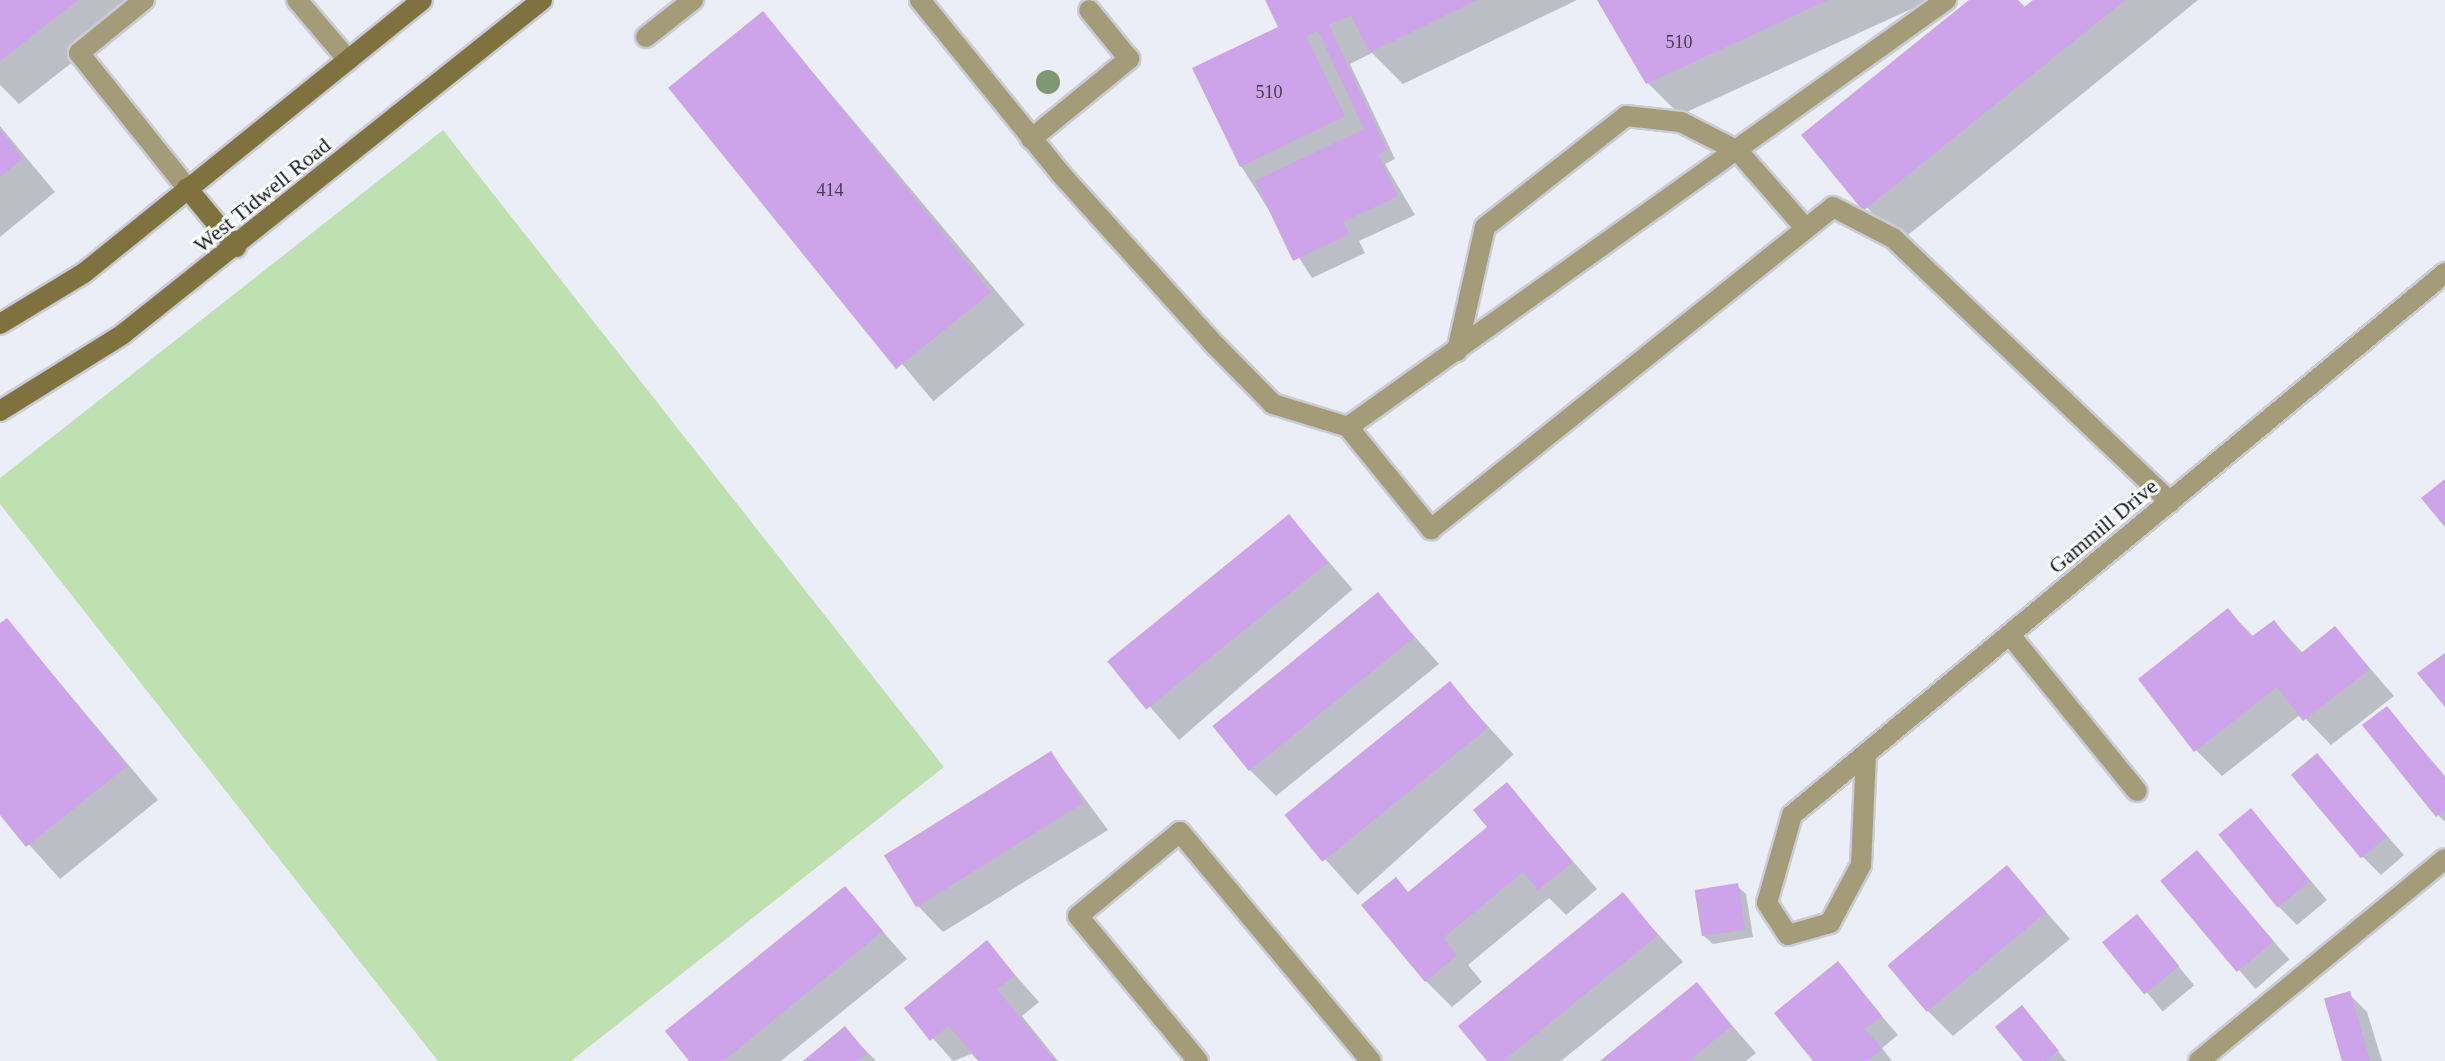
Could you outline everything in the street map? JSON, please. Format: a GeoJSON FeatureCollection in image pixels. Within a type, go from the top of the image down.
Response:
{"type":"FeatureCollection","features":[{"type":"Feature","properties":{"kind":"main road"},"geometry":{"type":"LineString","coordinates":[[1,320],[84,273],[422,0]]}},
{"type":"Feature","properties":{"kind":"main road","name":"West Tidwell Road"},"geometry":{"type":"LineString","coordinates":[[0,411],[123,334],[236,247],[542,0]]}},
{"type":"Feature","properties":{"kind":"main road"},"geometry":{"type":"LineString","coordinates":[[187,188],[236,247]]}},
{"type":"Feature","properties":{"kind":"street"},"geometry":{"type":"LineString","coordinates":[[144,0],[79,53],[187,188]]}},
{"type":"Feature","properties":{"kind":"street"},"geometry":{"type":"LineString","coordinates":[[297,0],[348,60]]}},
{"type":"Feature","properties":{"kind":"street"},"geometry":{"type":"LineString","coordinates":[[646,37],[693,0]]}},
{"type":"Feature","properties":{"kind":"street"},"geometry":{"type":"LineString","coordinates":[[920,0],[1031,139],[1273,404],[1348,427],[1431,529],[1833,207],[1893,238],[2170,502]]}},
{"type":"Feature","properties":{"kind":"street"},"geometry":{"type":"LineString","coordinates":[[1348,427],[1946,0]]}},
{"type":"Feature","properties":{"kind":"street"},"geometry":{"type":"LineString","coordinates":[[1031,139],[1129,59],[1091,3]]}},
{"type":"Feature","properties":{"kind":"street"},"geometry":{"type":"LineString","coordinates":[[1457,351],[1485,227],[1626,116],[1681,122],[1738,151],[1806,229]]}},
{"type":"Feature","properties":{"kind":"street","name":"Gammill Drive"},"geometry":{"type":"LineString","coordinates":[[1866,754],[1861,865],[1830,923],[1788,935],[1767,903],[1792,815],[2445,273]]}},
{"type":"Feature","properties":{"kind":"street"},"geometry":{"type":"LineString","coordinates":[[2010,635],[2137,791]]}},
{"type":"Feature","properties":{"kind":"street"},"geometry":{"type":"LineString","coordinates":[[1198,1061],[1078,916],[1180,832],[1371,1061]]}},
{"type":"Feature","properties":{"kind":"street"},"geometry":{"type":"LineString","coordinates":[[2199,1061],[2445,859]]}},
{"type":"Feature","properties":{"kind":"green space"},"geometry":{"type":"Polygon","coordinates":[[[443,130],[944,767],[571,1061],[438,1061],[0,504],[0,478],[443,130]]]}},
{"type":"Feature","properties":{"kind":"building"},"geometry":{"type":"Polygon","coordinates":[[[0,0],[78,0],[0,61],[0,0]]]}},
{"type":"Feature","properties":{"kind":"building"},"geometry":{"type":"Polygon","coordinates":[[[1265,0],[1477,0],[1369,53],[1351,15],[1329,25],[1387,150],[1378,154],[1398,196],[1343,222],[1349,234],[1293,261],[1255,181],[1364,129],[1318,31],[1306,36],[1345,116],[1240,167],[1192,68],[1278,27],[1265,0]]]}},
{"type":"Feature","properties":{"kind":"building"},"geometry":{"type":"Polygon","coordinates":[[[1597,0],[1828,0],[1646,84],[1597,0]]]}},
{"type":"Feature","properties":{"kind":"building"},"geometry":{"type":"Polygon","coordinates":[[[1969,0],[2017,0],[2023,8],[2033,0],[2125,0],[1863,211],[1801,135],[1969,0]]]}},
{"type":"Feature","properties":{"kind":"building"},"geometry":{"type":"Polygon","coordinates":[[[763,11],[991,292],[896,369],[668,88],[763,11]]]}},
{"type":"Feature","properties":{"kind":"building"},"geometry":{"type":"Polygon","coordinates":[[[0,130],[23,158],[0,177],[0,130]]]}},
{"type":"Feature","properties":{"kind":"building"},"geometry":{"type":"Polygon","coordinates":[[[2445,479],[2445,527],[2421,498],[2445,479]]]}},
{"type":"Feature","properties":{"kind":"building"},"geometry":{"type":"Polygon","coordinates":[[[1289,514],[1328,562],[1146,709],[1107,661],[1289,514]]]}},
{"type":"Feature","properties":{"kind":"building"},"geometry":{"type":"Polygon","coordinates":[[[1378,592],[1415,637],[1249,771],[1212,726],[1378,592]]]}},
{"type":"Feature","properties":{"kind":"building"},"geometry":{"type":"Polygon","coordinates":[[[2228,608],[2251,637],[2274,620],[2300,654],[2335,626],[2370,669],[2303,721],[2277,687],[2194,752],[2138,679],[2228,608]]]}},
{"type":"Feature","properties":{"kind":"building"},"geometry":{"type":"Polygon","coordinates":[[[7,618],[127,766],[26,847],[0,815],[0,623],[7,618]]]}},
{"type":"Feature","properties":{"kind":"building"},"geometry":{"type":"Polygon","coordinates":[[[2445,653],[2445,707],[2417,673],[2445,653]]]}},
{"type":"Feature","properties":{"kind":"building"},"geometry":{"type":"Polygon","coordinates":[[[1450,681],[1488,728],[1322,862],[1284,815],[1450,681]]]}},
{"type":"Feature","properties":{"kind":"building"},"geometry":{"type":"Polygon","coordinates":[[[2387,706],[2445,778],[2445,809],[2436,817],[2362,725],[2387,706]]]}},
{"type":"Feature","properties":{"kind":"building"},"geometry":{"type":"Polygon","coordinates":[[[1051,751],[1083,803],[916,907],[884,855],[1051,751]]]}},
{"type":"Feature","properties":{"kind":"building"},"geometry":{"type":"Polygon","coordinates":[[[2317,753],[2387,836],[2361,858],[2291,775],[2317,753]]]}},
{"type":"Feature","properties":{"kind":"building"},"geometry":{"type":"Polygon","coordinates":[[[1507,782],[1573,862],[1538,890],[1523,872],[1443,938],[1457,955],[1425,982],[1361,905],[1396,877],[1408,892],[1487,827],[1473,810],[1507,782]]]}},
{"type":"Feature","properties":{"kind":"building"},"geometry":{"type":"Polygon","coordinates":[[[2251,808],[2310,881],[2278,907],[2218,834],[2251,808]]]}},
{"type":"Feature","properties":{"kind":"building"},"geometry":{"type":"Polygon","coordinates":[[[2197,850],[2273,941],[2237,972],[2160,881],[2197,850]]]}},
{"type":"Feature","properties":{"kind":"building"},"geometry":{"type":"Polygon","coordinates":[[[2007,865],[2046,912],[1927,1012],[1887,965],[2007,865]]]}},
{"type":"Feature","properties":{"kind":"building"},"geometry":{"type":"Polygon","coordinates":[[[1738,883],[1745,929],[1702,936],[1695,890],[1738,883]]]}},
{"type":"Feature","properties":{"kind":"building"},"geometry":{"type":"Polygon","coordinates":[[[845,886],[883,931],[723,1061],[689,1061],[665,1031],[845,886]]]}},
{"type":"Feature","properties":{"kind":"building"},"geometry":{"type":"Polygon","coordinates":[[[1623,892],[1658,935],[1503,1061],[1487,1061],[1458,1026],[1623,892]]]}},
{"type":"Feature","properties":{"kind":"building"},"geometry":{"type":"Polygon","coordinates":[[[2137,914],[2179,966],[2144,994],[2102,942],[2137,914]]]}},
{"type":"Feature","properties":{"kind":"building"},"geometry":{"type":"Polygon","coordinates":[[[987,940],[1015,975],[997,989],[1055,1061],[978,1061],[949,1026],[930,1041],[904,1008],[987,940]]]}},
{"type":"Feature","properties":{"kind":"building"},"geometry":{"type":"Polygon","coordinates":[[[1838,961],[1882,1016],[1865,1029],[1882,1049],[1867,1061],[1813,1061],[1774,1013],[1838,961]]]}},
{"type":"Feature","properties":{"kind":"building"},"geometry":{"type":"Polygon","coordinates":[[[1697,982],[1732,1026],[1688,1061],[1600,1061],[1697,982]]]}},
{"type":"Feature","properties":{"kind":"building"},"geometry":{"type":"Polygon","coordinates":[[[2350,991],[2370,1061],[2342,1061],[2324,998],[2350,991]]]}},
{"type":"Feature","properties":{"kind":"building"},"geometry":{"type":"Polygon","coordinates":[[[2022,1005],[2059,1051],[2046,1061],[2023,1061],[1995,1027],[2022,1005]]]}},
{"type":"Feature","properties":{"kind":"building"},"geometry":{"type":"Polygon","coordinates":[[[845,1026],[867,1053],[857,1061],[803,1061],[845,1026]]]}}]}
